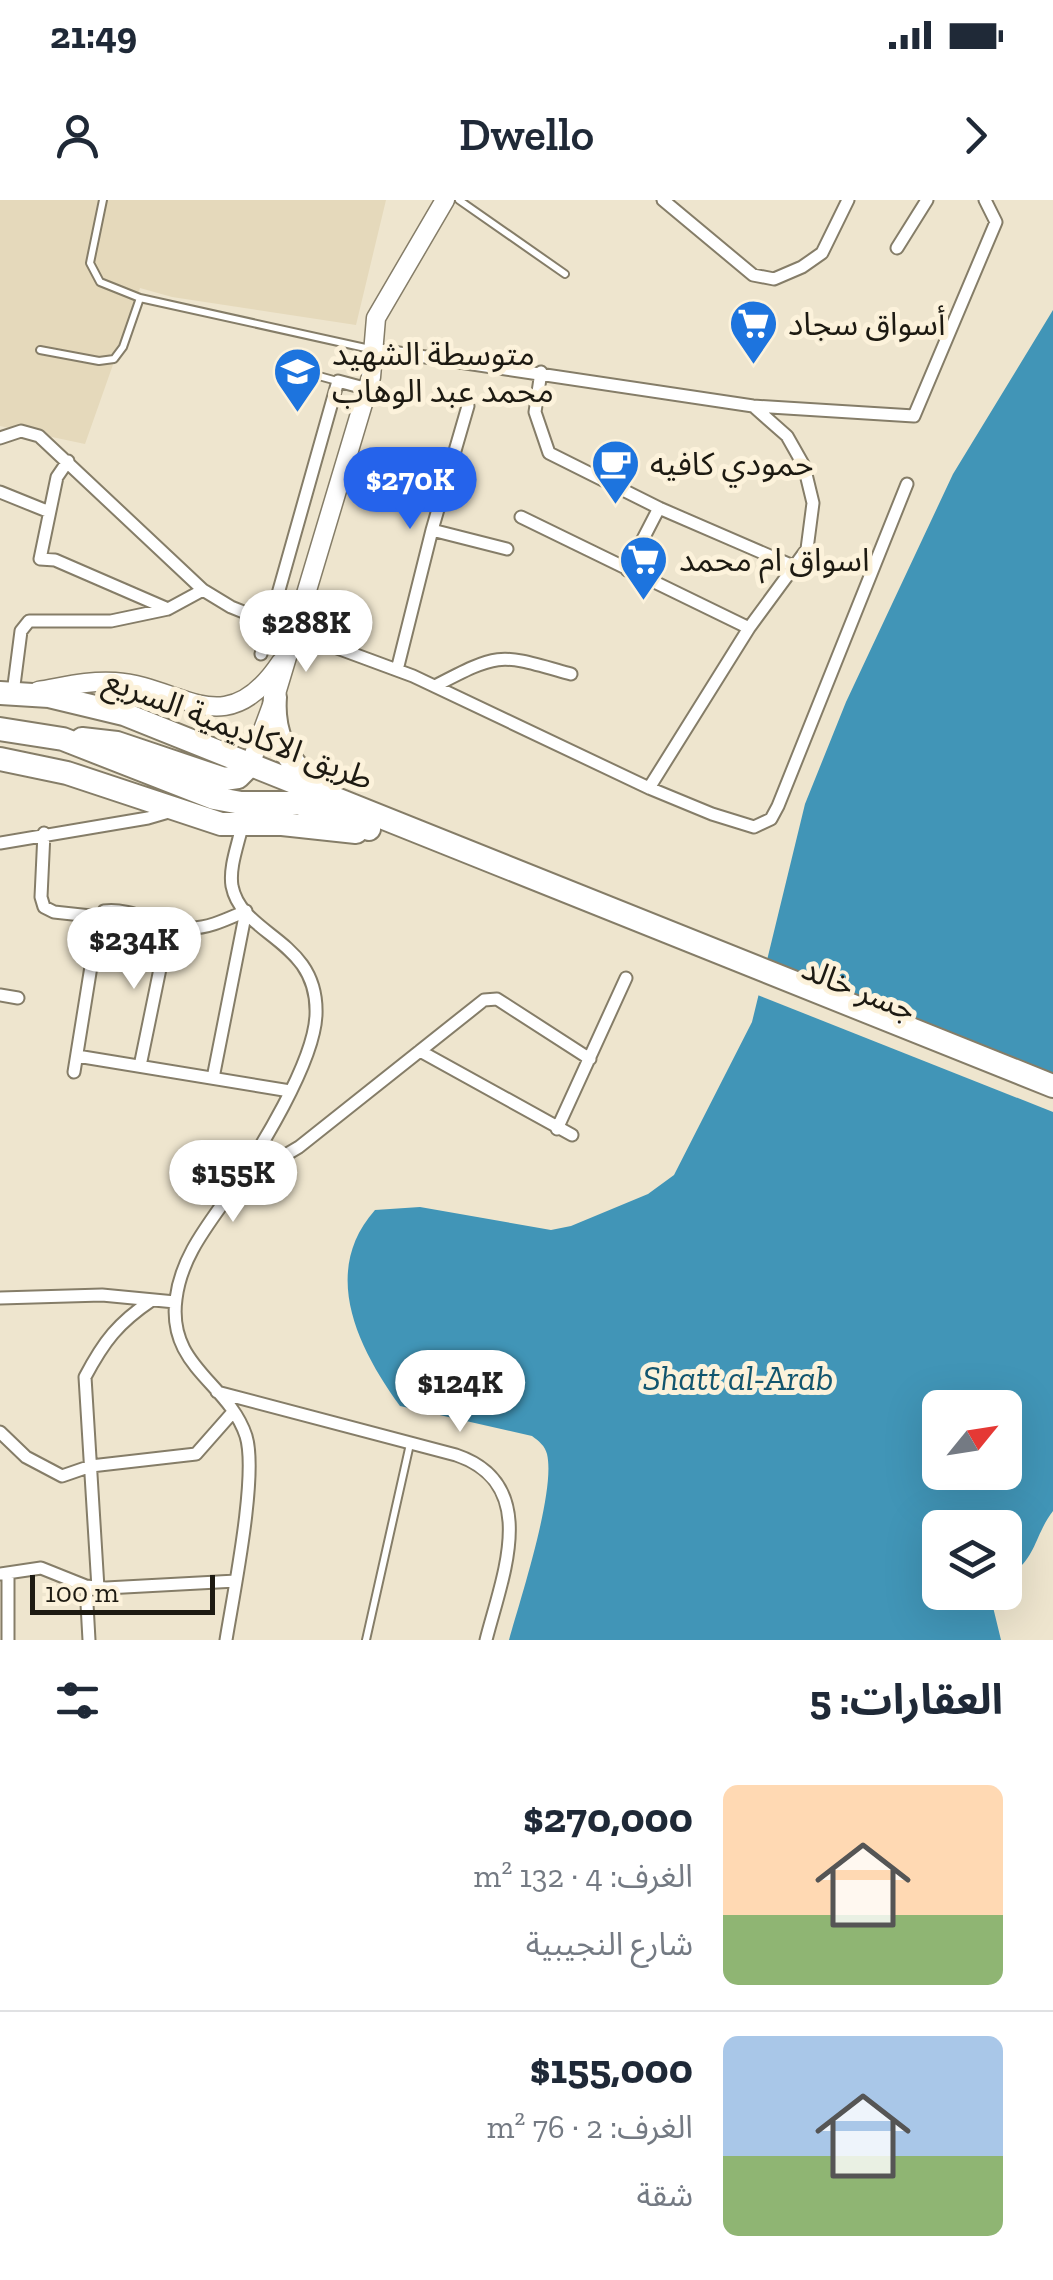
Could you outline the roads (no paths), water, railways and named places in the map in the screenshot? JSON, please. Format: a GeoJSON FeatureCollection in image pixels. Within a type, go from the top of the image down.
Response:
{"type":"FeatureCollection","features":[{"type":"Feature","properties":{"kind":"highway","name":"طريق الاكاديمية السريع"},"geometry":{"type":"LineString","coordinates":[[10,693],[49,696],[124,714],[350,806],[450,852]]}},
{"type":"Feature","properties":{"kind":"highway"},"geometry":{"type":"LineString","coordinates":[[275,697],[276,729],[289,758],[304,775],[350,806]]}},
{"type":"Feature","properties":{"kind":"highway","name":"طريق الاكاديمية السريع"},"geometry":{"type":"LineString","coordinates":[[0,729],[63,739],[214,798],[299,803],[372,830],[450,852]]}},
{"type":"Feature","properties":{"kind":"highway"},"geometry":{"type":"LineString","coordinates":[[63,739],[92,738],[117,743],[224,779],[238,776],[250,764]]}},
{"type":"Feature","properties":{"kind":"highway"},"geometry":{"type":"LineString","coordinates":[[0,759],[67,773],[209,821],[242,826],[282,824],[340,832],[372,830]]}},
{"type":"Feature","properties":{"kind":"highway"},"geometry":{"type":"LineString","coordinates":[[450,852],[644,930]]}},
{"type":"Feature","properties":{"kind":"highway","name":"جسر خالد"},"geometry":{"type":"LineString","coordinates":[[644,930],[1053,1086]]}},
{"type":"Feature","properties":{"kind":"highway","name":"جسر خالد"},"geometry":{"type":"LineString","coordinates":[[644,930],[1053,1101]]}},
{"type":"Feature","properties":{"kind":"main road"},"geometry":{"type":"LineString","coordinates":[[250,764],[275,697],[368,389],[380,308],[445,200]]}},
{"type":"Feature","properties":{"kind":"main road"},"geometry":{"type":"LineString","coordinates":[[10,693],[114,682],[132,684],[194,705],[224,705],[244,698],[260,686],[279,666],[293,636]]}},
{"type":"Feature","properties":{"kind":"street"},"geometry":{"type":"LineString","coordinates":[[663,200],[753,275],[774,279],[822,253],[843,202]]}},
{"type":"Feature","properties":{"kind":"street"},"geometry":{"type":"LineString","coordinates":[[898,248],[927,200]]}},
{"type":"Feature","properties":{"kind":"street"},"geometry":{"type":"LineString","coordinates":[[372,349],[753,406],[914,416],[996,222],[985,200]]}},
{"type":"Feature","properties":{"kind":"street"},"geometry":{"type":"LineString","coordinates":[[541,372],[535,412],[549,453],[659,508],[792,566]]}},
{"type":"Feature","properties":{"kind":"street"},"geometry":{"type":"LineString","coordinates":[[261,654],[338,381],[368,389]]}},
{"type":"Feature","properties":{"kind":"street"},"geometry":{"type":"LineString","coordinates":[[397,670],[468,406]]}},
{"type":"Feature","properties":{"kind":"street"},"geometry":{"type":"LineString","coordinates":[[649,788],[749,628],[806,549],[812,527],[814,504],[804,466],[786,436],[753,406]]}},
{"type":"Feature","properties":{"kind":"street"},"geometry":{"type":"LineString","coordinates":[[0,438],[31,432],[68,462],[202,590],[271,623]]}},
{"type":"Feature","properties":{"kind":"street"},"geometry":{"type":"LineString","coordinates":[[68,462],[58,477],[48,511],[40,558],[55,560],[168,609]]}},
{"type":"Feature","properties":{"kind":"street"},"geometry":{"type":"LineString","coordinates":[[293,636],[397,670],[649,788],[754,827],[772,819],[907,484]]}},
{"type":"Feature","properties":{"kind":"street"},"geometry":{"type":"LineString","coordinates":[[0,492],[48,511]]}},
{"type":"Feature","properties":{"kind":"street"},"geometry":{"type":"LineString","coordinates":[[627,570],[659,508]]}},
{"type":"Feature","properties":{"kind":"street"},"geometry":{"type":"LineString","coordinates":[[521,516],[749,628]]}},
{"type":"Feature","properties":{"kind":"street"},"geometry":{"type":"LineString","coordinates":[[432,530],[507,549]]}},
{"type":"Feature","properties":{"kind":"street"},"geometry":{"type":"LineString","coordinates":[[10,693],[21,631],[28,621],[100,623],[168,609],[202,590]]}},
{"type":"Feature","properties":{"kind":"street"},"geometry":{"type":"LineString","coordinates":[[435,686],[480,662],[504,656],[571,674]]}},
{"type":"Feature","properties":{"kind":"street"},"geometry":{"type":"LineString","coordinates":[[0,843],[176,810]]}},
{"type":"Feature","properties":{"kind":"street"},"geometry":{"type":"LineString","coordinates":[[226,1640],[250,1452],[244,1430],[233,1412],[184,1354],[178,1340],[175,1302],[179,1280],[192,1250],[290,1091],[314,1031],[314,992],[309,973],[298,958],[246,912],[232,883],[242,826]]}},
{"type":"Feature","properties":{"kind":"street"},"geometry":{"type":"LineString","coordinates":[[44,834],[44,907],[54,912],[100,917]]}},
{"type":"Feature","properties":{"kind":"street"},"geometry":{"type":"LineString","coordinates":[[74,1072],[100,917],[104,912],[110,910],[168,925],[205,926],[246,912]]}},
{"type":"Feature","properties":{"kind":"street"},"geometry":{"type":"LineString","coordinates":[[213,1078],[246,912]]}},
{"type":"Feature","properties":{"kind":"street"},"geometry":{"type":"LineString","coordinates":[[140,1066],[168,925]]}},
{"type":"Feature","properties":{"kind":"street"},"geometry":{"type":"LineString","coordinates":[[558,1129],[626,978]]}},
{"type":"Feature","properties":{"kind":"street"},"geometry":{"type":"LineString","coordinates":[[0,995],[18,998]]}},
{"type":"Feature","properties":{"kind":"street"},"geometry":{"type":"LineString","coordinates":[[236,1184],[299,1147],[491,998],[590,1059]]}},
{"type":"Feature","properties":{"kind":"street"},"geometry":{"type":"LineString","coordinates":[[420,1050],[572,1136]]}},
{"type":"Feature","properties":{"kind":"street"},"geometry":{"type":"LineString","coordinates":[[77,1056],[290,1091]]}},
{"type":"Feature","properties":{"kind":"street"},"geometry":{"type":"LineString","coordinates":[[0,1298],[102,1295],[175,1302]]}},
{"type":"Feature","properties":{"kind":"street"},"geometry":{"type":"LineString","coordinates":[[88,1640],[92,1587],[86,1377],[101,1347],[123,1320],[152,1300]]}},
{"type":"Feature","properties":{"kind":"street"},"geometry":{"type":"LineString","coordinates":[[217,1392],[472,1460],[494,1480],[508,1504],[510,1532],[486,1640]]}},
{"type":"Feature","properties":{"kind":"street"},"geometry":{"type":"LineString","coordinates":[[0,1432],[26,1458],[62,1476],[91,1466],[196,1454],[233,1412]]}},
{"type":"Feature","properties":{"kind":"street"},"geometry":{"type":"LineString","coordinates":[[8,1640],[4,1574],[30,1567],[92,1587],[236,1581]]}},
{"type":"Feature","properties":{"kind":"lane"},"geometry":{"type":"LineString","coordinates":[[103,200],[90,264],[93,274],[110,288],[372,349]]}},
{"type":"Feature","properties":{"kind":"lane"},"geometry":{"type":"LineString","coordinates":[[459,200],[565,274]]}},
{"type":"Feature","properties":{"kind":"lane"},"geometry":{"type":"LineString","coordinates":[[40,350],[106,362],[114,360],[123,348],[140,298]]}},
{"type":"Feature","properties":{"kind":"lane"},"geometry":{"type":"LineString","coordinates":[[308,373],[338,381]]}},
{"type":"Feature","properties":{"kind":"lane"},"geometry":{"type":"LineString","coordinates":[[366,1640],[410,1442]]}},
{"type":"Feature","properties":{"kind":"water","name":"Shatt al-Arab"},"geometry":{"type":"Polygon","coordinates":[[[1053,310],[1053,1511],[1022,1565],[1022,1510],[922,1510],[922,1610],[994,1610],[1001,1640],[509,1640],[542,1519],[548,1471],[546,1451],[532,1436],[400,1406],[359,1335],[351,1310],[350,1259],[359,1234],[375,1210],[420,1207],[551,1230],[571,1226],[648,1194],[674,1175],[752,1022],[805,804],[846,702],[953,474],[1053,310]]]}},
{"type":"Feature","properties":{"kind":"place","name":"أسواق سجاد"},"geometry":{"type":"Point","coordinates":[753,366]}},
{"type":"Feature","properties":{"kind":"place","name":"متوسطة الشهيد محمد عبد الوهاب"},"geometry":{"type":"Point","coordinates":[297,414]}},
{"type":"Feature","properties":{"kind":"place","name":"حمودي كافيه"},"geometry":{"type":"Point","coordinates":[615,506]}},
{"type":"Feature","properties":{"kind":"place","name":"اسواق ام محمد"},"geometry":{"type":"Point","coordinates":[644,602]}}]}
